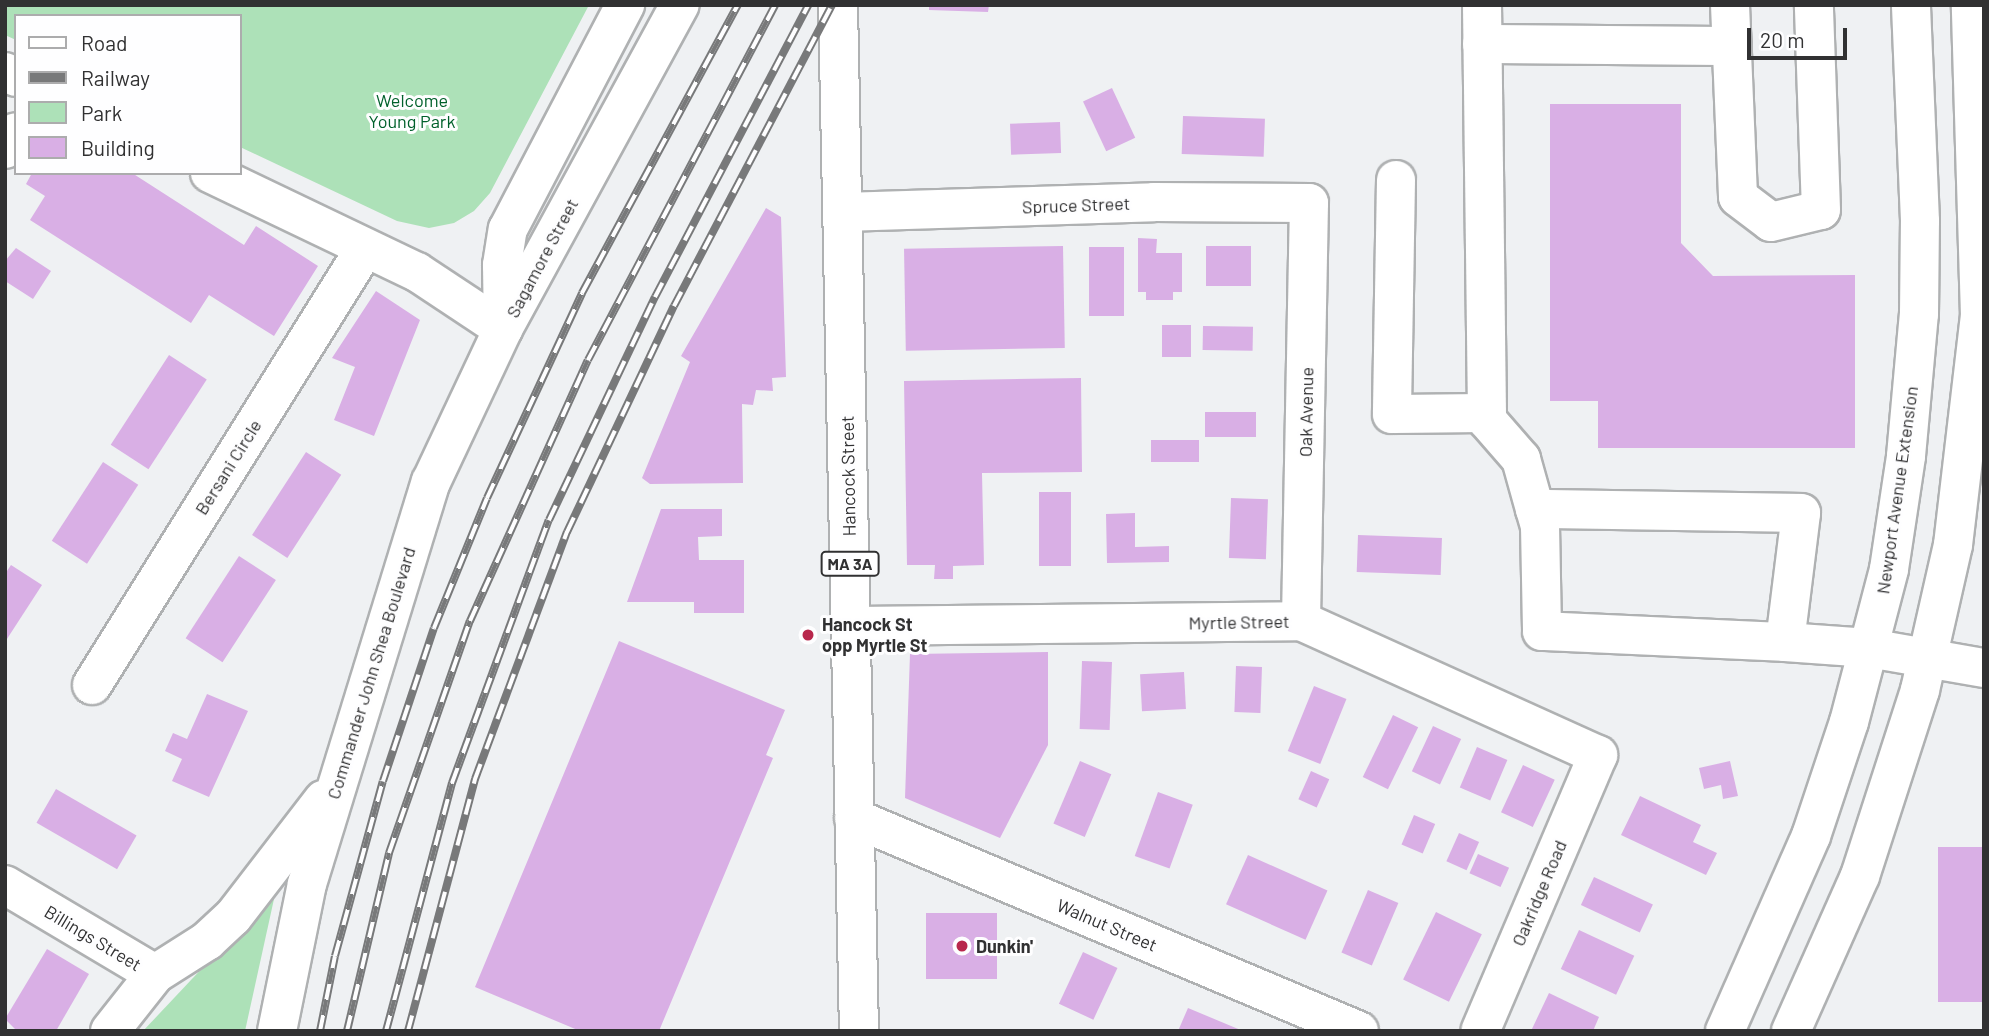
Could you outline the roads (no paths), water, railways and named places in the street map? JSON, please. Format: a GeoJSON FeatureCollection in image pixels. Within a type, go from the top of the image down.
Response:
{"type":"FeatureCollection","features":[{"type":"Feature","properties":{"kind":"street"},"geometry":{"type":"LineString","coordinates":[[503,329],[502,265],[508,229],[625,5]]}},
{"type":"Feature","properties":{"kind":"street","name":"Sagamore Street"},"geometry":{"type":"LineString","coordinates":[[214,175],[364,250],[417,272],[503,329],[680,5]]}},
{"type":"Feature","properties":{"kind":"street","name":"Hancock Street"},"geometry":{"type":"LineString","coordinates":[[838,5],[859,1031]]}},
{"type":"Feature","properties":{"kind":"street"},"geometry":{"type":"LineString","coordinates":[[1482,5],[1486,413],[1487,420],[1521,459],[1540,526],[1542,631],[1869,648],[1929,656],[1984,668]]}},
{"type":"Feature","properties":{"kind":"street"},"geometry":{"type":"LineString","coordinates":[[1730,5],[1738,197],[1771,222],[1821,210],[1814,5]]}},
{"type":"Feature","properties":{"kind":"street","name":"Newport Avenue Extension"},"geometry":{"type":"LineString","coordinates":[[1725,1031],[1811,836],[1869,648],[1891,555],[1917,348],[1920,221],[1911,5]]}},
{"type":"Feature","properties":{"kind":"street"},"geometry":{"type":"LineString","coordinates":[[1791,1031],[1860,876],[1929,656],[1974,460],[1980,287],[1979,87],[1971,5]]}},
{"type":"Feature","properties":{"kind":"street"},"geometry":{"type":"LineString","coordinates":[[1482,44],[1732,47]]}},
{"type":"Feature","properties":{"kind":"street"},"geometry":{"type":"LineString","coordinates":[[1395,180],[1392,414],[1486,413]]}},
{"type":"Feature","properties":{"kind":"street","name":"Spruce Street"},"geometry":{"type":"LineString","coordinates":[[843,212],[1154,202],[1309,203]]}},
{"type":"Feature","properties":{"kind":"street","name":"Oak Avenue"},"geometry":{"type":"LineString","coordinates":[[1301,621],[1309,203]]}},
{"type":"Feature","properties":{"kind":"street","name":"Bersani Circle"},"geometry":{"type":"LineString","coordinates":[[92,685],[364,250]]}},
{"type":"Feature","properties":{"kind":"street","name":"Commander John Shea Boulevard"},"geometry":{"type":"LineString","coordinates":[[277,1031],[307,884],[431,482],[503,329]]}},
{"type":"Feature","properties":{"kind":"street"},"geometry":{"type":"LineString","coordinates":[[1535,509],[1801,513],[1785,642]]}},
{"type":"Feature","properties":{"kind":"street","name":"Myrtle Street"},"geometry":{"type":"LineString","coordinates":[[852,626],[1301,621],[1598,755]]}},
{"type":"Feature","properties":{"kind":"street","name":"Oakridge Road"},"geometry":{"type":"LineString","coordinates":[[1479,1031],[1598,755]]}},
{"type":"Feature","properties":{"kind":"street"},"geometry":{"type":"LineString","coordinates":[[155,975],[207,941],[233,917],[339,778]]}},
{"type":"Feature","properties":{"kind":"street","name":"Walnut Street"},"geometry":{"type":"LineString","coordinates":[[854,818],[1359,1031]]}},
{"type":"Feature","properties":{"kind":"street","name":"Billings Street"},"geometry":{"type":"LineString","coordinates":[[5,885],[155,975],[110,1031]]}},
{"type":"Feature","properties":{"kind":"railway"},"geometry":{"type":"LineString","coordinates":[[320,1031],[335,956],[383,781],[434,628],[487,498],[582,293],[738,5]]}},
{"type":"Feature","properties":{"kind":"railway"},"geometry":{"type":"LineString","coordinates":[[347,1031],[389,853],[470,621],[588,360],[775,5]]}},
{"type":"Feature","properties":{"kind":"railway"},"geometry":{"type":"LineString","coordinates":[[386,1031],[452,783],[549,520],[655,297],[808,5]]}},
{"type":"Feature","properties":{"kind":"railway"},"geometry":{"type":"LineString","coordinates":[[408,1031],[475,779],[567,532],[674,306],[832,5]]}},
{"type":"Feature","properties":{"kind":"place","name":"Hancock St opp Myrtle St"},"geometry":{"type":"Point","coordinates":[808,635]}},
{"type":"Feature","properties":{"kind":"place","name":"Dunkin'"},"geometry":{"type":"Point","coordinates":[962,946]}},
{"type":"Feature","properties":{"kind":"park label","name":"Welcome Young Park"},"geometry":{"type":"Point","coordinates":[412,111]}}]}
